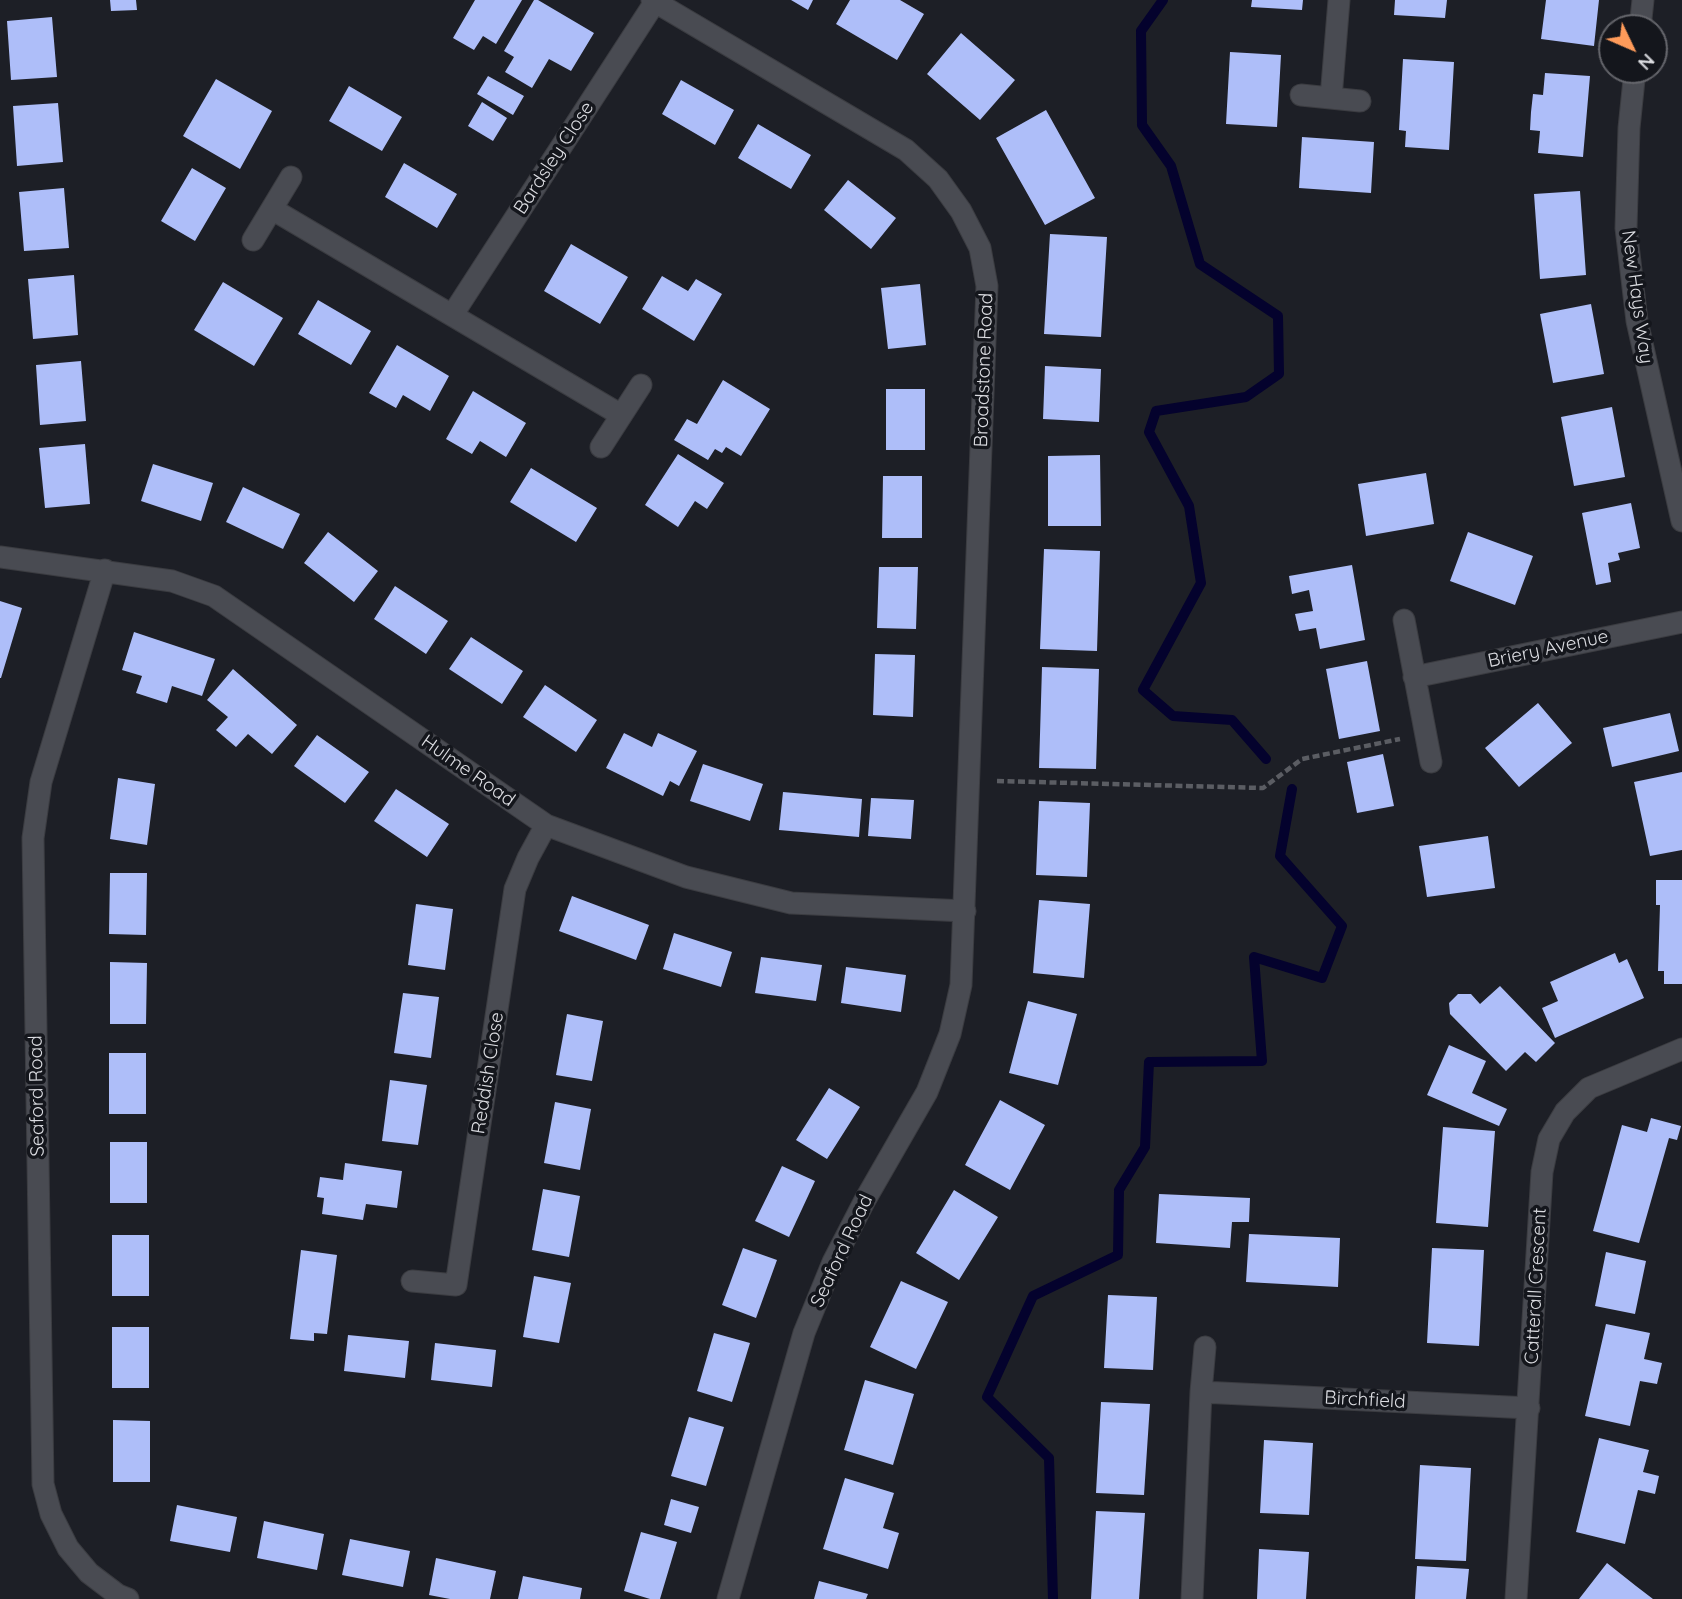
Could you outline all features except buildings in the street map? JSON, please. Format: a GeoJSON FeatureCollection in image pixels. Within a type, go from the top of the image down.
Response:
{"type":"FeatureCollection","features":[{"type":"Feature","properties":{"kind":"street"},"geometry":{"type":"LineString","coordinates":[[1331,99],[1339,0]]}},
{"type":"Feature","properties":{"kind":"street","name":"Bardsley Close"},"geometry":{"type":"LineString","coordinates":[[453,314],[654,1]]}},
{"type":"Feature","properties":{"kind":"street","name":"Broadstone Road"},"geometry":{"type":"LineString","coordinates":[[654,1],[906,150],[938,179],[961,211],[980,248],[987,286],[965,911]]}},
{"type":"Feature","properties":{"kind":"street","name":"New Hays Way"},"geometry":{"type":"LineString","coordinates":[[1634,84],[1629,128],[1626,228],[1637,321],[1682,520]]}},
{"type":"Feature","properties":{"kind":"street"},"geometry":{"type":"LineString","coordinates":[[1301,95],[1360,101]]}},
{"type":"Feature","properties":{"kind":"street"},"geometry":{"type":"LineString","coordinates":[[253,240],[291,177]]}},
{"type":"Feature","properties":{"kind":"street"},"geometry":{"type":"LineString","coordinates":[[272,209],[621,415]]}},
{"type":"Feature","properties":{"kind":"street"},"geometry":{"type":"LineString","coordinates":[[600,447],[641,385]]}},
{"type":"Feature","properties":{"kind":"street","name":"Hulme Road"},"geometry":{"type":"LineString","coordinates":[[0,557],[172,581],[214,596],[546,825],[686,877],[791,903],[965,911]]}},
{"type":"Feature","properties":{"kind":"street","name":"Seaford Road"},"geometry":{"type":"LineString","coordinates":[[105,570],[41,782],[33,838],[43,1484],[51,1514],[68,1548],[89,1573],[118,1595],[128,1599]]}},
{"type":"Feature","properties":{"kind":"street"},"geometry":{"type":"LineString","coordinates":[[1404,621],[1431,762]]}},
{"type":"Feature","properties":{"kind":"street","name":"Briery Avenue"},"geometry":{"type":"LineString","coordinates":[[1414,677],[1682,622]]}},
{"type":"Feature","properties":{"kind":"street","name":"Reddish Close"},"geometry":{"type":"LineString","coordinates":[[412,1282],[456,1285],[515,888],[546,825]]}},
{"type":"Feature","properties":{"kind":"street","name":"Seaford Road"},"geometry":{"type":"LineString","coordinates":[[728,1599],[804,1333],[833,1262],[864,1200],[927,1092],[950,1034],[961,985],[965,911]]}},
{"type":"Feature","properties":{"kind":"street","name":"Catterall Crescent"},"geometry":{"type":"LineString","coordinates":[[1516,1599],[1542,1172],[1549,1139],[1565,1112],[1590,1088],[1682,1049]]}},
{"type":"Feature","properties":{"kind":"street"},"geometry":{"type":"LineString","coordinates":[[1192,1599],[1200,1392],[1205,1347]]}},
{"type":"Feature","properties":{"kind":"street","name":"Birchfield"},"geometry":{"type":"LineString","coordinates":[[1200,1392],[1529,1408]]}},
{"type":"Feature","properties":{"kind":"path"},"geometry":{"type":"LineString","coordinates":[[970,780],[1264,788],[1302,759],[1425,735]]}},
{"type":"Feature","properties":{"kind":"waterway"},"geometry":{"type":"LineString","coordinates":[[1163,0],[1141,31],[1142,125],[1171,166],[1200,264],[1278,316],[1279,374],[1246,397],[1156,411],[1149,432],[1189,506],[1201,583],[1143,690],[1173,716],[1232,720],[1266,759]]}},
{"type":"Feature","properties":{"kind":"waterway"},"geometry":{"type":"LineString","coordinates":[[1053,1599],[1049,1458],[987,1397],[1033,1296],[1118,1255],[1119,1190],[1145,1147],[1149,1062],[1262,1061],[1254,957],[1322,978],[1342,926],[1280,856],[1292,789]]}}]}
